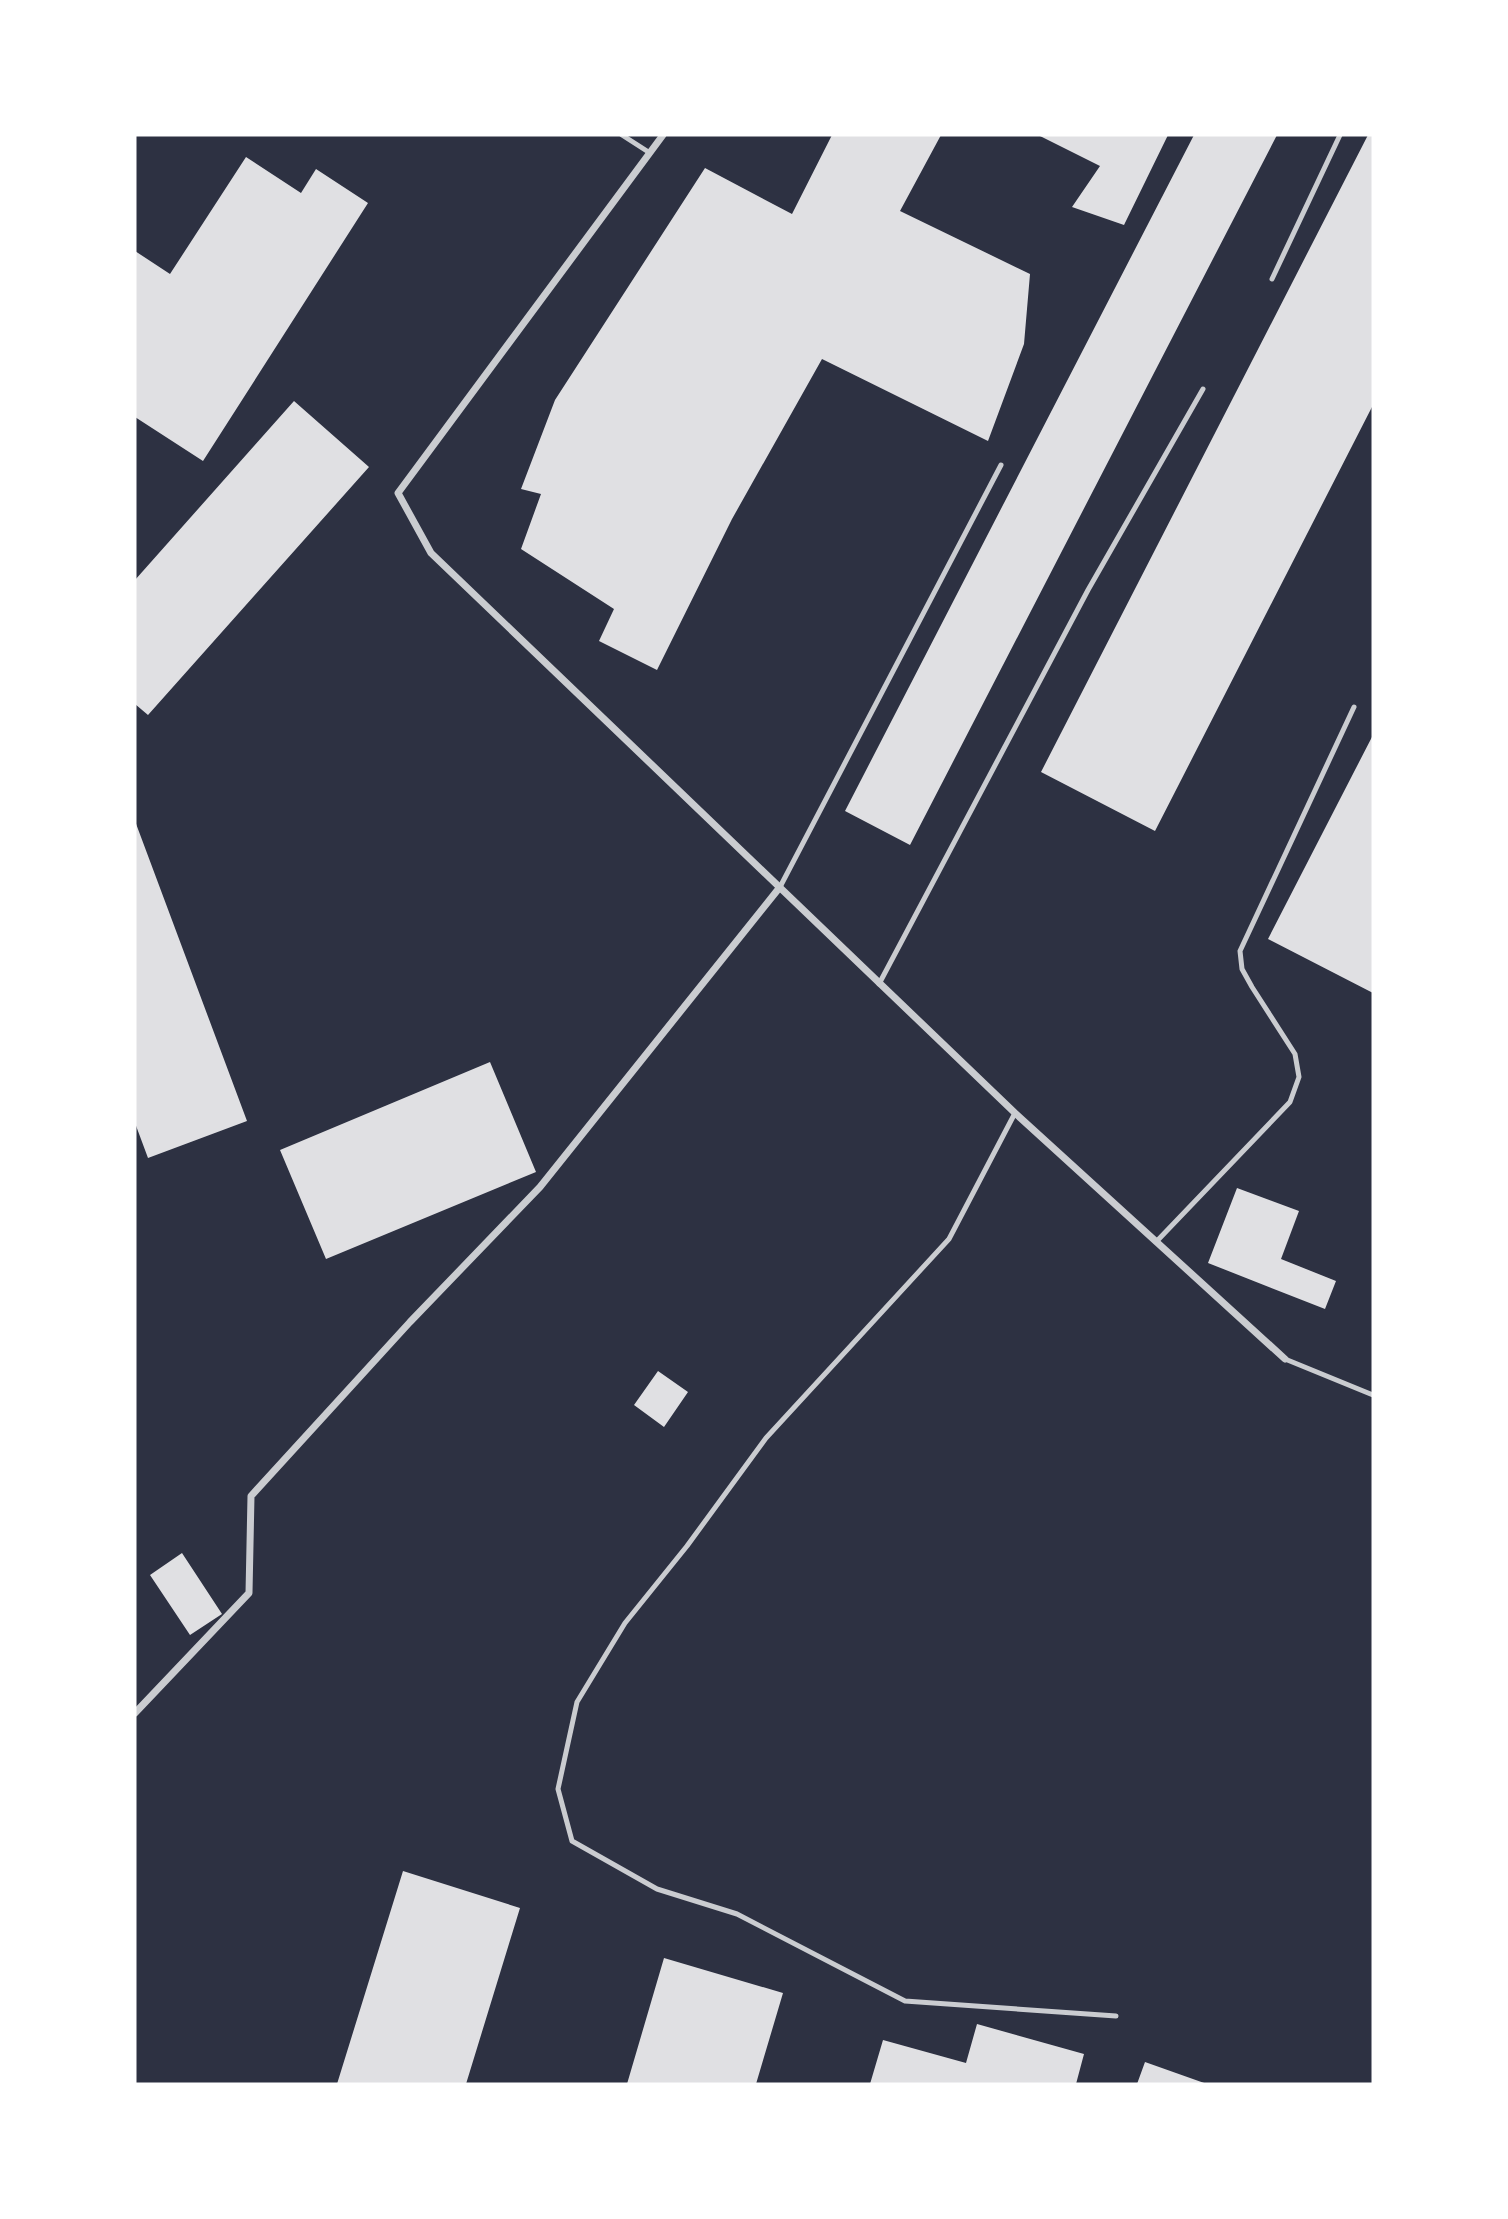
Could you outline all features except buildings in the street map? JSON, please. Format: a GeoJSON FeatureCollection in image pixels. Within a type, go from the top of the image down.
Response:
{"type":"FeatureCollection","features":[{"type":"Feature","properties":{"kind":"street"},"geometry":{"type":"LineString","coordinates":[[663,135],[398,493],[431,552],[1015,1113],[1285,1359]]}},
{"type":"Feature","properties":{"kind":"street"},"geometry":{"type":"LineString","coordinates":[[135,1713],[249,1593],[251,1496],[410,1322],[540,1187],[780,887]]}},
{"type":"Feature","properties":{"kind":"lane"},"geometry":{"type":"LineString","coordinates":[[622,135],[650,153]]}},
{"type":"Feature","properties":{"kind":"lane"},"geometry":{"type":"LineString","coordinates":[[1272,279],[1340,135]]}},
{"type":"Feature","properties":{"kind":"lane"},"geometry":{"type":"LineString","coordinates":[[879,984],[1088,590],[1203,389]]}},
{"type":"Feature","properties":{"kind":"lane"},"geometry":{"type":"LineString","coordinates":[[780,887],[1001,465]]}},
{"type":"Feature","properties":{"kind":"lane"},"geometry":{"type":"LineString","coordinates":[[1156,1242],[1290,1102],[1299,1077],[1295,1054],[1242,969],[1240,951],[1354,707]]}},
{"type":"Feature","properties":{"kind":"lane"},"geometry":{"type":"LineString","coordinates":[[1015,1113],[949,1239],[766,1438],[687,1546],[625,1623],[577,1702],[558,1789],[572,1841],[657,1889],[737,1914],[905,2001],[1116,2016]]}},
{"type":"Feature","properties":{"kind":"lane"},"geometry":{"type":"LineString","coordinates":[[1285,1359],[1373,1395]]}}]}
